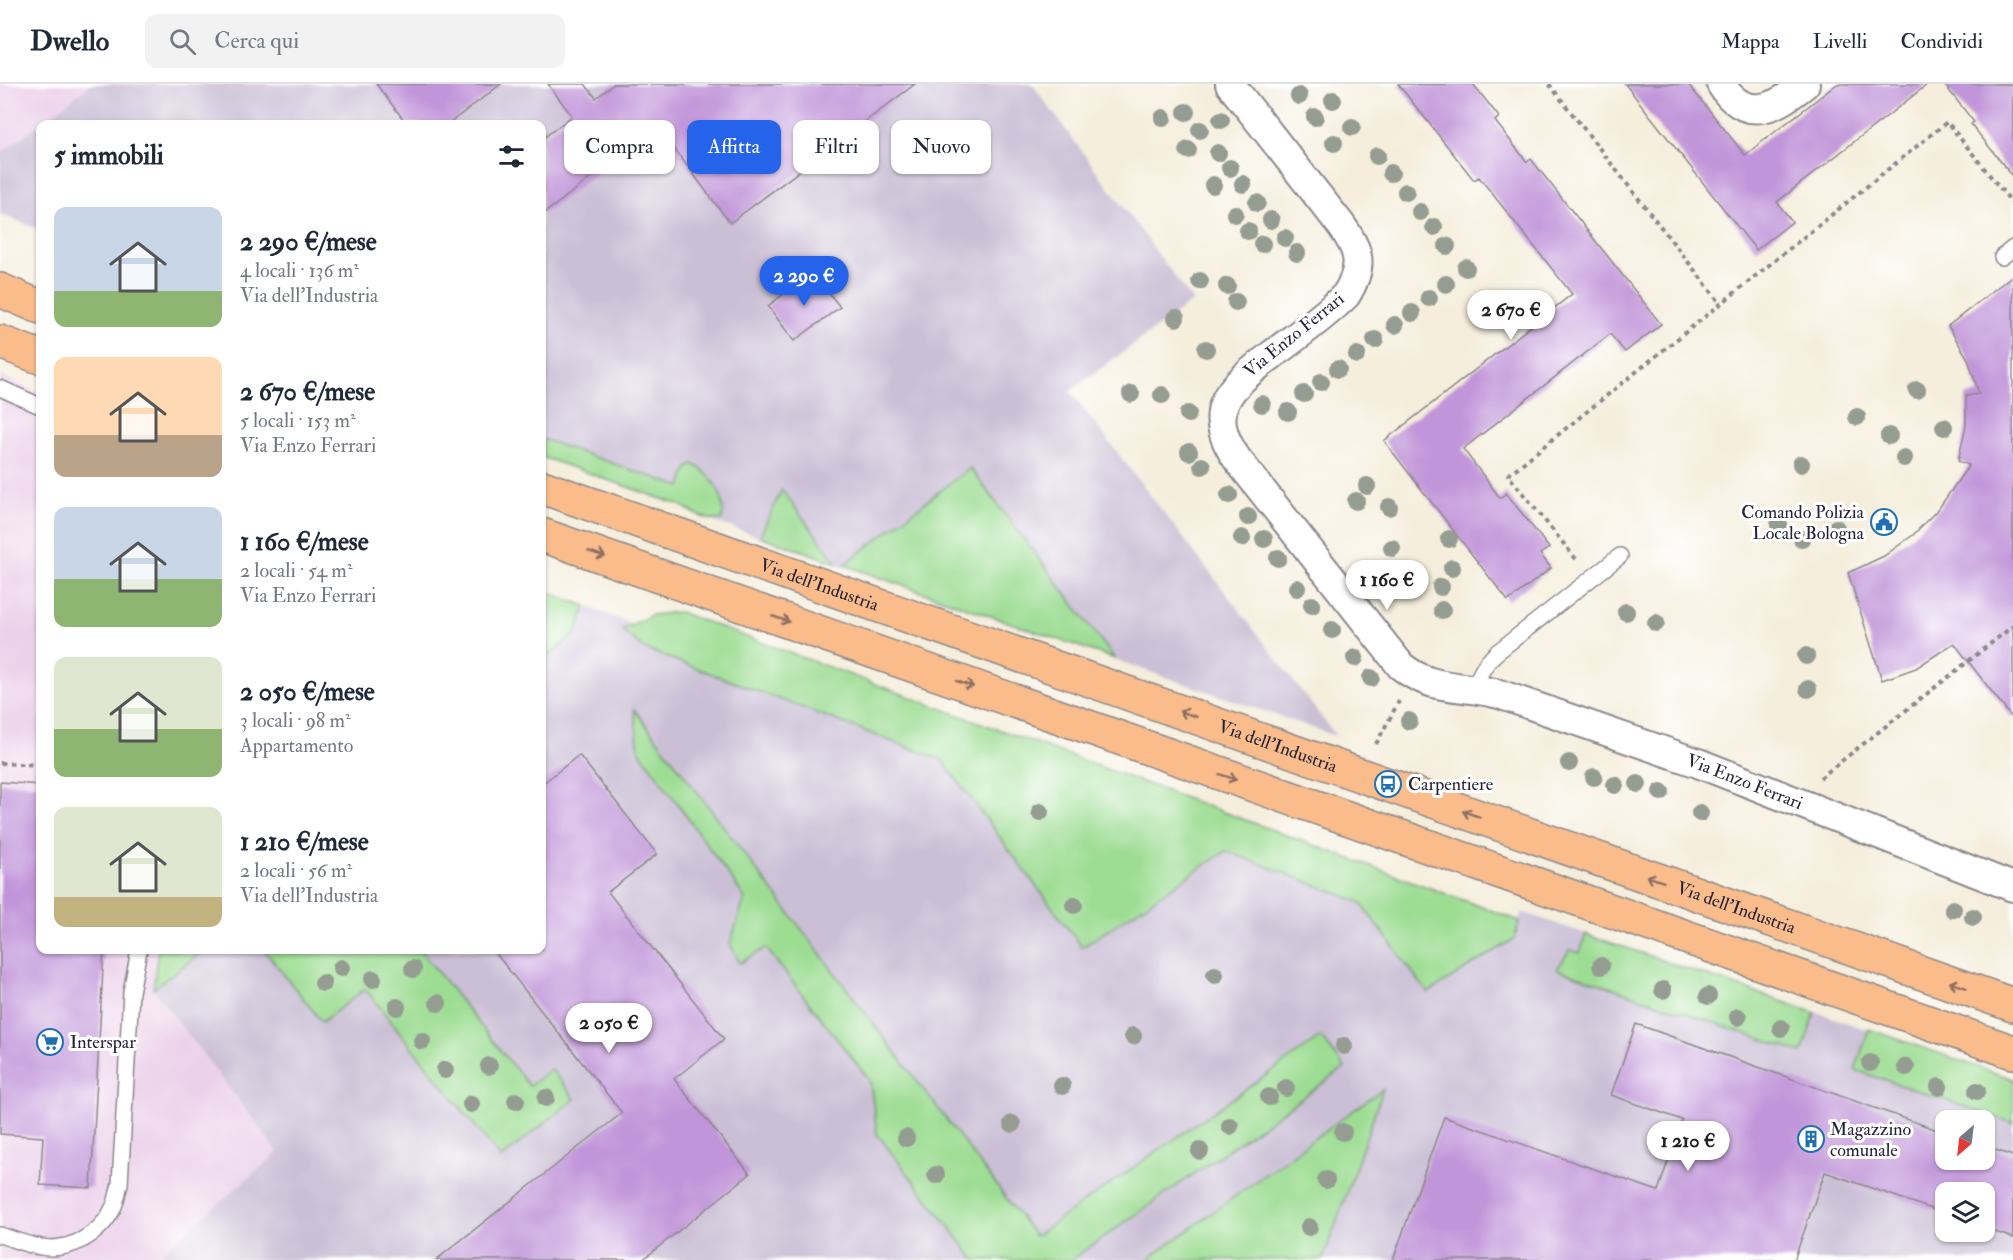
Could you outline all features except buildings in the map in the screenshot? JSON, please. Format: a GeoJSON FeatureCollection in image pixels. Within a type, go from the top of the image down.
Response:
{"type":"FeatureCollection","features":[{"type":"Feature","properties":{"kind":"main road"},"geometry":{"type":"LineString","coordinates":[[0,290],[36,305]]}},
{"type":"Feature","properties":{"kind":"main road"},"geometry":{"type":"LineString","coordinates":[[0,342],[36,356]]}},
{"type":"Feature","properties":{"kind":"main road","name":"Via dell'Industria"},"geometry":{"type":"LineString","coordinates":[[546,488],[2013,1005]]}},
{"type":"Feature","properties":{"kind":"main road"},"geometry":{"type":"LineString","coordinates":[[546,536],[2013,1053]]}},
{"type":"Feature","properties":{"kind":"street","name":"Via Enzo Ferrari"},"geometry":{"type":"LineString","coordinates":[[1230,84],[1354,243],[1357,271],[1346,295],[1238,381],[1230,392],[1222,415],[1223,430],[1228,446],[1401,666],[1426,682],[1437,686],[1475,688],[1499,694],[1698,763],[2013,887]]}},
{"type":"Feature","properties":{"kind":"street"},"geometry":{"type":"LineString","coordinates":[[1721,84],[1732,99],[1755,108],[1772,106],[1784,101],[1805,84]]}},
{"type":"Feature","properties":{"kind":"lane"},"geometry":{"type":"LineString","coordinates":[[0,388],[36,404]]}},
{"type":"Feature","properties":{"kind":"lane"},"geometry":{"type":"LineString","coordinates":[[1475,688],[1478,675],[1486,662],[1620,556]]}},
{"type":"Feature","properties":{"kind":"lane"},"geometry":{"type":"LineString","coordinates":[[0,1235],[42,1248],[66,1246],[86,1238],[98,1229],[114,1205],[120,1184],[131,992],[138,954]]}},
{"type":"Feature","properties":{"kind":"path"},"geometry":{"type":"LineString","coordinates":[[1549,84],[1721,303]]}},
{"type":"Feature","properties":{"kind":"path"},"geometry":{"type":"LineString","coordinates":[[1576,559],[1508,475],[1947,122],[2013,204]]}},
{"type":"Feature","properties":{"kind":"path"},"geometry":{"type":"LineString","coordinates":[[1818,780],[2013,626]]}},
{"type":"Feature","properties":{"kind":"path"},"geometry":{"type":"LineString","coordinates":[[1371,754],[1402,695]]}},
{"type":"Feature","properties":{"kind":"path"},"geometry":{"type":"LineString","coordinates":[[0,763],[36,765]]}},
{"type":"Feature","properties":{"kind":"shaded area"},"geometry":{"type":"Polygon","coordinates":[[[0,84],[88,84],[89,86],[44,120],[36,120],[36,126],[0,154],[0,84]]]}},
{"type":"Feature","properties":{"kind":"shaded area"},"geometry":{"type":"Polygon","coordinates":[[[88,84],[1032,84],[1193,301],[1070,391],[1336,736],[701,517],[682,506],[546,458],[546,120],[44,120],[89,86],[88,84]]]}},
{"type":"Feature","properties":{"kind":"shaded area"},"geometry":{"type":"Polygon","coordinates":[[[36,126],[36,228],[0,214],[0,154],[36,126]]]}},
{"type":"Feature","properties":{"kind":"shaded area"},"geometry":{"type":"Polygon","coordinates":[[[0,375],[36,391],[36,954],[158,954],[154,990],[278,1152],[153,1260],[0,1260],[0,375]]]}},
{"type":"Feature","properties":{"kind":"shaded area"},"geometry":{"type":"Polygon","coordinates":[[[546,591],[633,624],[651,615],[679,612],[1519,920],[1522,912],[2013,1079],[2013,1260],[153,1260],[278,1152],[153,989],[157,954],[546,954],[546,591]]]}},
{"type":"Feature","properties":{"kind":"green space"},"geometry":{"type":"Polygon","coordinates":[[[546,440],[681,487],[686,471],[693,464],[712,480],[716,487],[722,503],[722,519],[712,520],[682,506],[546,458],[546,440]]]}},
{"type":"Feature","properties":{"kind":"green space"},"geometry":{"type":"Polygon","coordinates":[[[970,468],[1115,659],[844,565],[970,468]]]}},
{"type":"Feature","properties":{"kind":"green space"},"geometry":{"type":"Polygon","coordinates":[[[782,490],[837,563],[760,536],[782,490]]]}},
{"type":"Feature","properties":{"kind":"green space"},"geometry":{"type":"Polygon","coordinates":[[[546,591],[586,606],[576,634],[546,658],[546,591]]]}},
{"type":"Feature","properties":{"kind":"green space"},"geometry":{"type":"Polygon","coordinates":[[[679,612],[1520,921],[1514,939],[1428,993],[1360,902],[1226,851],[1082,947],[942,760],[645,649],[622,630],[651,615],[679,612]]]}},
{"type":"Feature","properties":{"kind":"green space"},"geometry":{"type":"Polygon","coordinates":[[[634,709],[1035,1236],[1321,1037],[1345,1068],[1071,1260],[975,1260],[877,1134],[870,1081],[766,948],[740,963],[730,944],[745,898],[639,750],[634,709]]]}},
{"type":"Feature","properties":{"kind":"green space"},"geometry":{"type":"Polygon","coordinates":[[[1586,934],[1815,1013],[1802,1053],[1557,969],[1570,950],[1580,953],[1586,934]]]}},
{"type":"Feature","properties":{"kind":"green space"},"geometry":{"type":"Polygon","coordinates":[[[157,954],[199,954],[153,989],[157,954]]]}},
{"type":"Feature","properties":{"kind":"green space"},"geometry":{"type":"Polygon","coordinates":[[[267,954],[423,954],[529,1086],[551,1069],[575,1099],[501,1158],[365,989],[322,1022],[267,954]]]}},
{"type":"Feature","properties":{"kind":"green space"},"geometry":{"type":"Polygon","coordinates":[[[1869,1029],[2013,1079],[2013,1123],[1995,1117],[1995,1110],[1974,1110],[1855,1070],[1869,1029]]]}},
{"type":"Feature","properties":{"kind":"green space"},"geometry":{"type":"Polygon","coordinates":[[[1383,1089],[1323,1260],[1147,1260],[1383,1089]]]}},
{"type":"Feature","properties":{"kind":"place","name":"Comando Polizia Locale Bologna"},"geometry":{"type":"Point","coordinates":[1884,522]}},
{"type":"Feature","properties":{"kind":"place","name":"Carpentiere"},"geometry":{"type":"Point","coordinates":[1388,784]}},
{"type":"Feature","properties":{"kind":"place","name":"Interspar"},"geometry":{"type":"Point","coordinates":[50,1042]}},
{"type":"Feature","properties":{"kind":"place","name":"Magazzino comunale"},"geometry":{"type":"Point","coordinates":[1811,1139]}}]}
